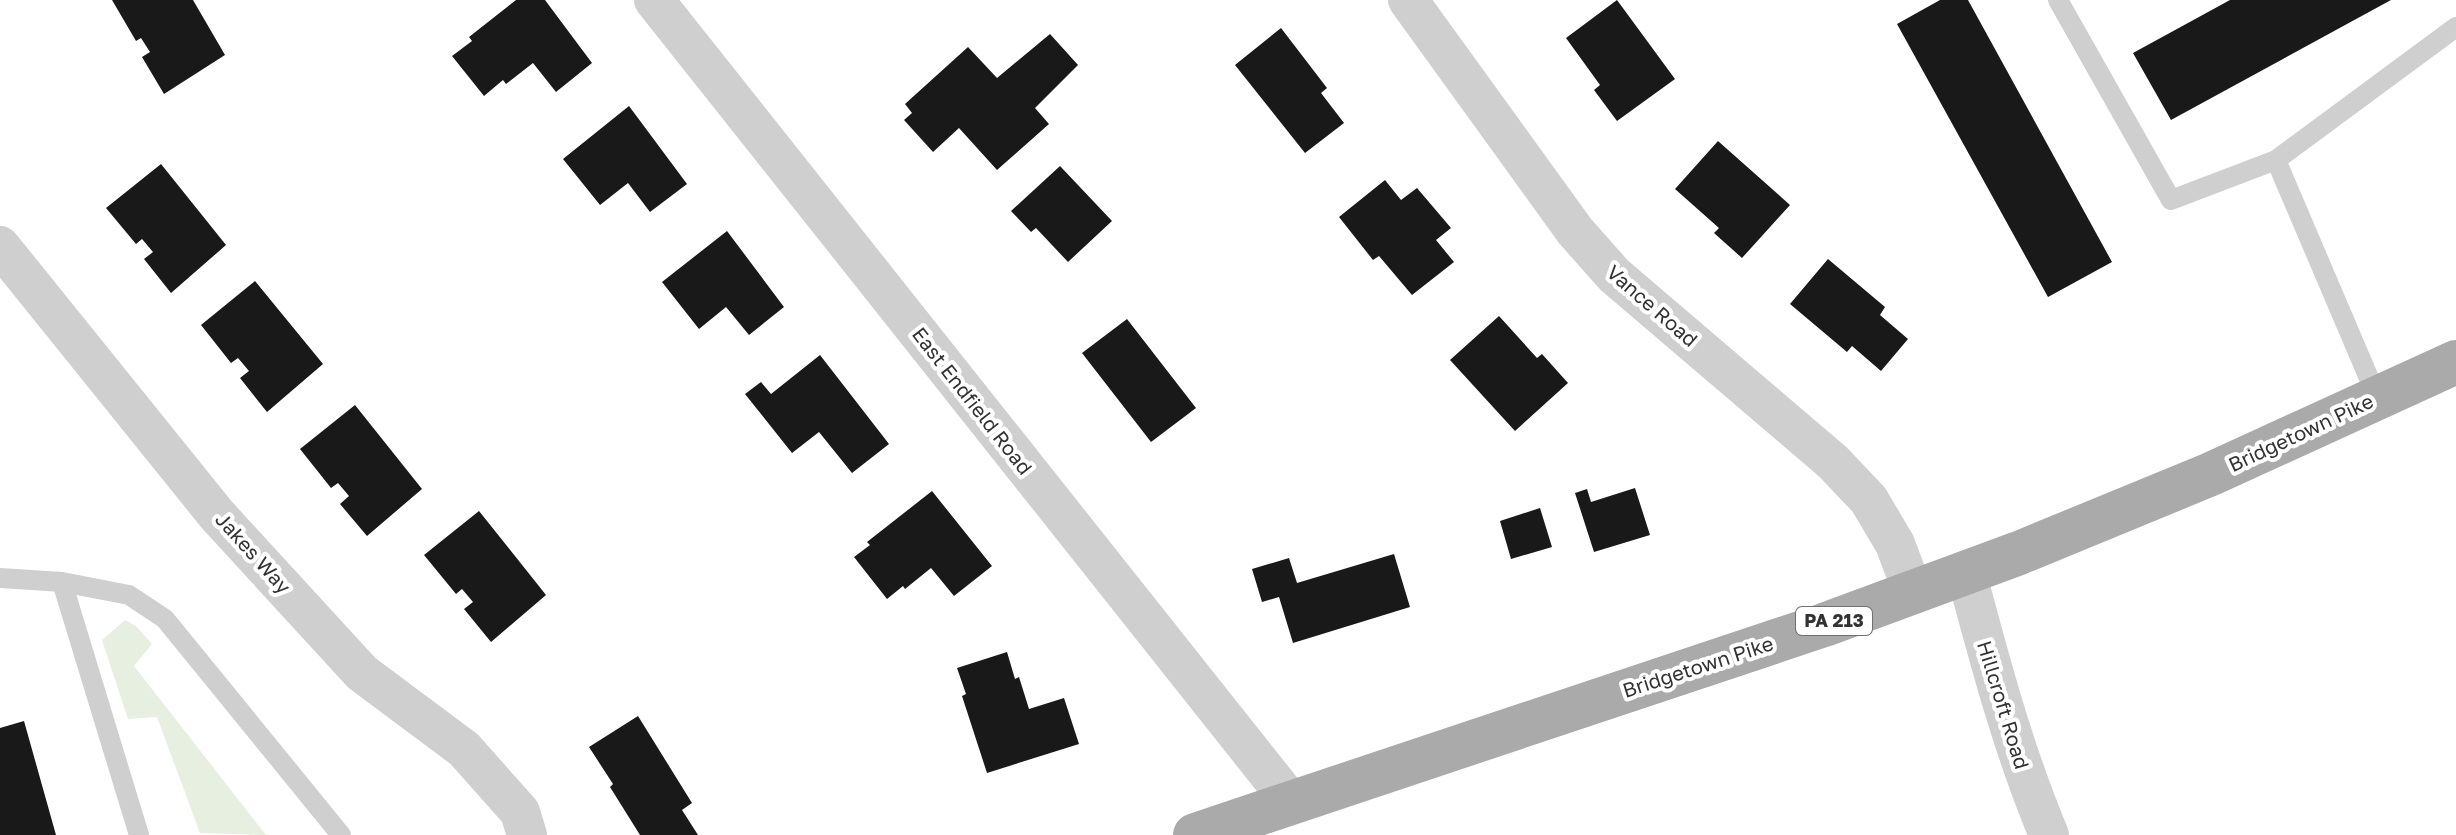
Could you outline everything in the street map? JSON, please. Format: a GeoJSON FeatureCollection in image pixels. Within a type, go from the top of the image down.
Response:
{"type":"FeatureCollection","features":[{"type":"Feature","properties":{"kind":"main road","name":"Bridgetown Pike"},"geometry":{"type":"LineString","coordinates":[[1195,835],[1809,630],[1913,592],[2211,474],[2456,362]]}},
{"type":"Feature","properties":{"kind":"street","name":"East Endfield Road"},"geometry":{"type":"LineString","coordinates":[[654,0],[1291,802]]}},
{"type":"Feature","properties":{"kind":"street","name":"Vance Road"},"geometry":{"type":"LineString","coordinates":[[1408,0],[1575,231],[1604,264],[1833,462],[1869,500],[1895,544],[1913,592]]}},
{"type":"Feature","properties":{"kind":"street","name":"Jakes Way"},"geometry":{"type":"LineString","coordinates":[[0,246],[217,515],[362,673],[464,749],[520,812],[527,835]]}},
{"type":"Feature","properties":{"kind":"street","name":"Hillcroft Road"},"geometry":{"type":"LineString","coordinates":[[1966,572],[2001,704],[2025,777],[2049,835]]}},
{"type":"Feature","properties":{"kind":"lane"},"geometry":{"type":"LineString","coordinates":[[2058,0],[2171,200],[2276,160],[2456,27]]}},
{"type":"Feature","properties":{"kind":"lane"},"geometry":{"type":"LineString","coordinates":[[2276,160],[2377,397]]}},
{"type":"Feature","properties":{"kind":"lane"},"geometry":{"type":"LineString","coordinates":[[0,578],[62,582],[129,595],[165,619],[341,835]]}},
{"type":"Feature","properties":{"kind":"lane"},"geometry":{"type":"LineString","coordinates":[[62,582],[139,835]]}},
{"type":"Feature","properties":{"kind":"green space"},"geometry":{"type":"Polygon","coordinates":[[[125,620],[136,626],[152,644],[134,666],[266,835],[200,833],[157,717],[128,719],[102,640],[125,620]]]}},
{"type":"Feature","properties":{"kind":"building"},"geometry":{"type":"Polygon","coordinates":[[[112,0],[193,0],[225,55],[164,94],[142,57],[150,52],[141,38],[136,41],[112,0]]]}},
{"type":"Feature","properties":{"kind":"building"},"geometry":{"type":"Polygon","coordinates":[[[516,0],[545,0],[592,63],[556,92],[533,63],[506,84],[503,80],[484,96],[452,56],[472,41],[469,37],[516,0]]]}},
{"type":"Feature","properties":{"kind":"building"},"geometry":{"type":"Polygon","coordinates":[[[1617,0],[1675,79],[1617,121],[1594,90],[1600,85],[1566,38],[1617,0]]]}},
{"type":"Feature","properties":{"kind":"building"},"geometry":{"type":"Polygon","coordinates":[[[1940,0],[1968,0],[2112,262],[2048,297],[1897,24],[1940,0]]]}},
{"type":"Feature","properties":{"kind":"building"},"geometry":{"type":"Polygon","coordinates":[[[2230,0],[2391,0],[2171,120],[2133,53],[2230,0]]]}},
{"type":"Feature","properties":{"kind":"building"},"geometry":{"type":"Polygon","coordinates":[[[1281,28],[1327,88],[1321,93],[1344,123],[1305,153],[1235,65],[1281,28]]]}},
{"type":"Feature","properties":{"kind":"building"},"geometry":{"type":"Polygon","coordinates":[[[1050,34],[1078,65],[1035,108],[1049,124],[997,170],[959,128],[933,152],[904,120],[912,113],[905,104],[968,47],[997,78],[1050,34]]]}},
{"type":"Feature","properties":{"kind":"building"},"geometry":{"type":"Polygon","coordinates":[[[629,106],[687,184],[650,212],[628,183],[600,205],[563,159],[629,106]]]}},
{"type":"Feature","properties":{"kind":"building"},"geometry":{"type":"Polygon","coordinates":[[[1718,141],[1790,205],[1742,258],[1714,233],[1719,228],[1675,189],[1718,141]]]}},
{"type":"Feature","properties":{"kind":"building"},"geometry":{"type":"Polygon","coordinates":[[[161,164],[226,245],[171,293],[144,259],[153,252],[142,239],[136,244],[106,208],[161,164]]]}},
{"type":"Feature","properties":{"kind":"building"},"geometry":{"type":"Polygon","coordinates":[[[1060,166],[1112,221],[1068,262],[1036,228],[1031,232],[1011,211],[1060,166]]]}},
{"type":"Feature","properties":{"kind":"building"},"geometry":{"type":"Polygon","coordinates":[[[1385,180],[1401,200],[1417,188],[1451,228],[1436,240],[1454,262],[1412,295],[1379,256],[1373,260],[1339,217],[1385,180]]]}},
{"type":"Feature","properties":{"kind":"building"},"geometry":{"type":"Polygon","coordinates":[[[727,231],[784,307],[749,335],[726,307],[699,329],[662,282],[727,231]]]}},
{"type":"Feature","properties":{"kind":"building"},"geometry":{"type":"Polygon","coordinates":[[[1828,259],[1885,307],[1880,315],[1908,339],[1881,371],[1852,346],[1847,352],[1790,304],[1828,259]]]}},
{"type":"Feature","properties":{"kind":"building"},"geometry":{"type":"Polygon","coordinates":[[[255,281],[323,364],[267,412],[240,378],[249,371],[238,358],[231,363],[201,325],[255,281]]]}},
{"type":"Feature","properties":{"kind":"building"},"geometry":{"type":"Polygon","coordinates":[[[1499,316],[1537,358],[1542,354],[1568,383],[1515,431],[1450,360],[1499,316]]]}},
{"type":"Feature","properties":{"kind":"building"},"geometry":{"type":"Polygon","coordinates":[[[1127,319],[1196,408],[1151,442],[1082,353],[1127,319]]]}},
{"type":"Feature","properties":{"kind":"building"},"geometry":{"type":"Polygon","coordinates":[[[820,355],[889,444],[852,473],[819,432],[792,453],[745,394],[761,382],[771,394],[820,355]]]}},
{"type":"Feature","properties":{"kind":"building"},"geometry":{"type":"Polygon","coordinates":[[[355,405],[422,489],[367,536],[340,504],[349,496],[338,483],[331,488],[300,449],[355,405]]]}},
{"type":"Feature","properties":{"kind":"building"},"geometry":{"type":"Polygon","coordinates":[[[1635,488],[1650,535],[1594,552],[1575,493],[1587,489],[1591,502],[1635,488]]]}},
{"type":"Feature","properties":{"kind":"building"},"geometry":{"type":"Polygon","coordinates":[[[932,491],[992,566],[954,596],[931,568],[887,599],[854,557],[870,545],[867,542],[932,491]]]}},
{"type":"Feature","properties":{"kind":"building"},"geometry":{"type":"Polygon","coordinates":[[[1540,508],[1552,547],[1511,559],[1500,521],[1540,508]]]}},
{"type":"Feature","properties":{"kind":"building"},"geometry":{"type":"Polygon","coordinates":[[[479,511],[546,595],[491,642],[464,609],[473,602],[462,589],[456,594],[424,555],[479,511]]]}},
{"type":"Feature","properties":{"kind":"building"},"geometry":{"type":"Polygon","coordinates":[[[1394,554],[1410,607],[1293,643],[1279,597],[1262,602],[1252,569],[1289,558],[1297,583],[1394,554]]]}},
{"type":"Feature","properties":{"kind":"building"},"geometry":{"type":"Polygon","coordinates":[[[1007,652],[1029,709],[1064,698],[1079,744],[987,773],[962,696],[966,694],[957,668],[1007,652]]]}},
{"type":"Feature","properties":{"kind":"building"},"geometry":{"type":"Polygon","coordinates":[[[638,716],[692,803],[682,810],[698,835],[640,835],[589,747],[638,716]]]}},
{"type":"Feature","properties":{"kind":"building"},"geometry":{"type":"Polygon","coordinates":[[[24,721],[56,835],[0,835],[0,728],[24,721]]]}}]}
